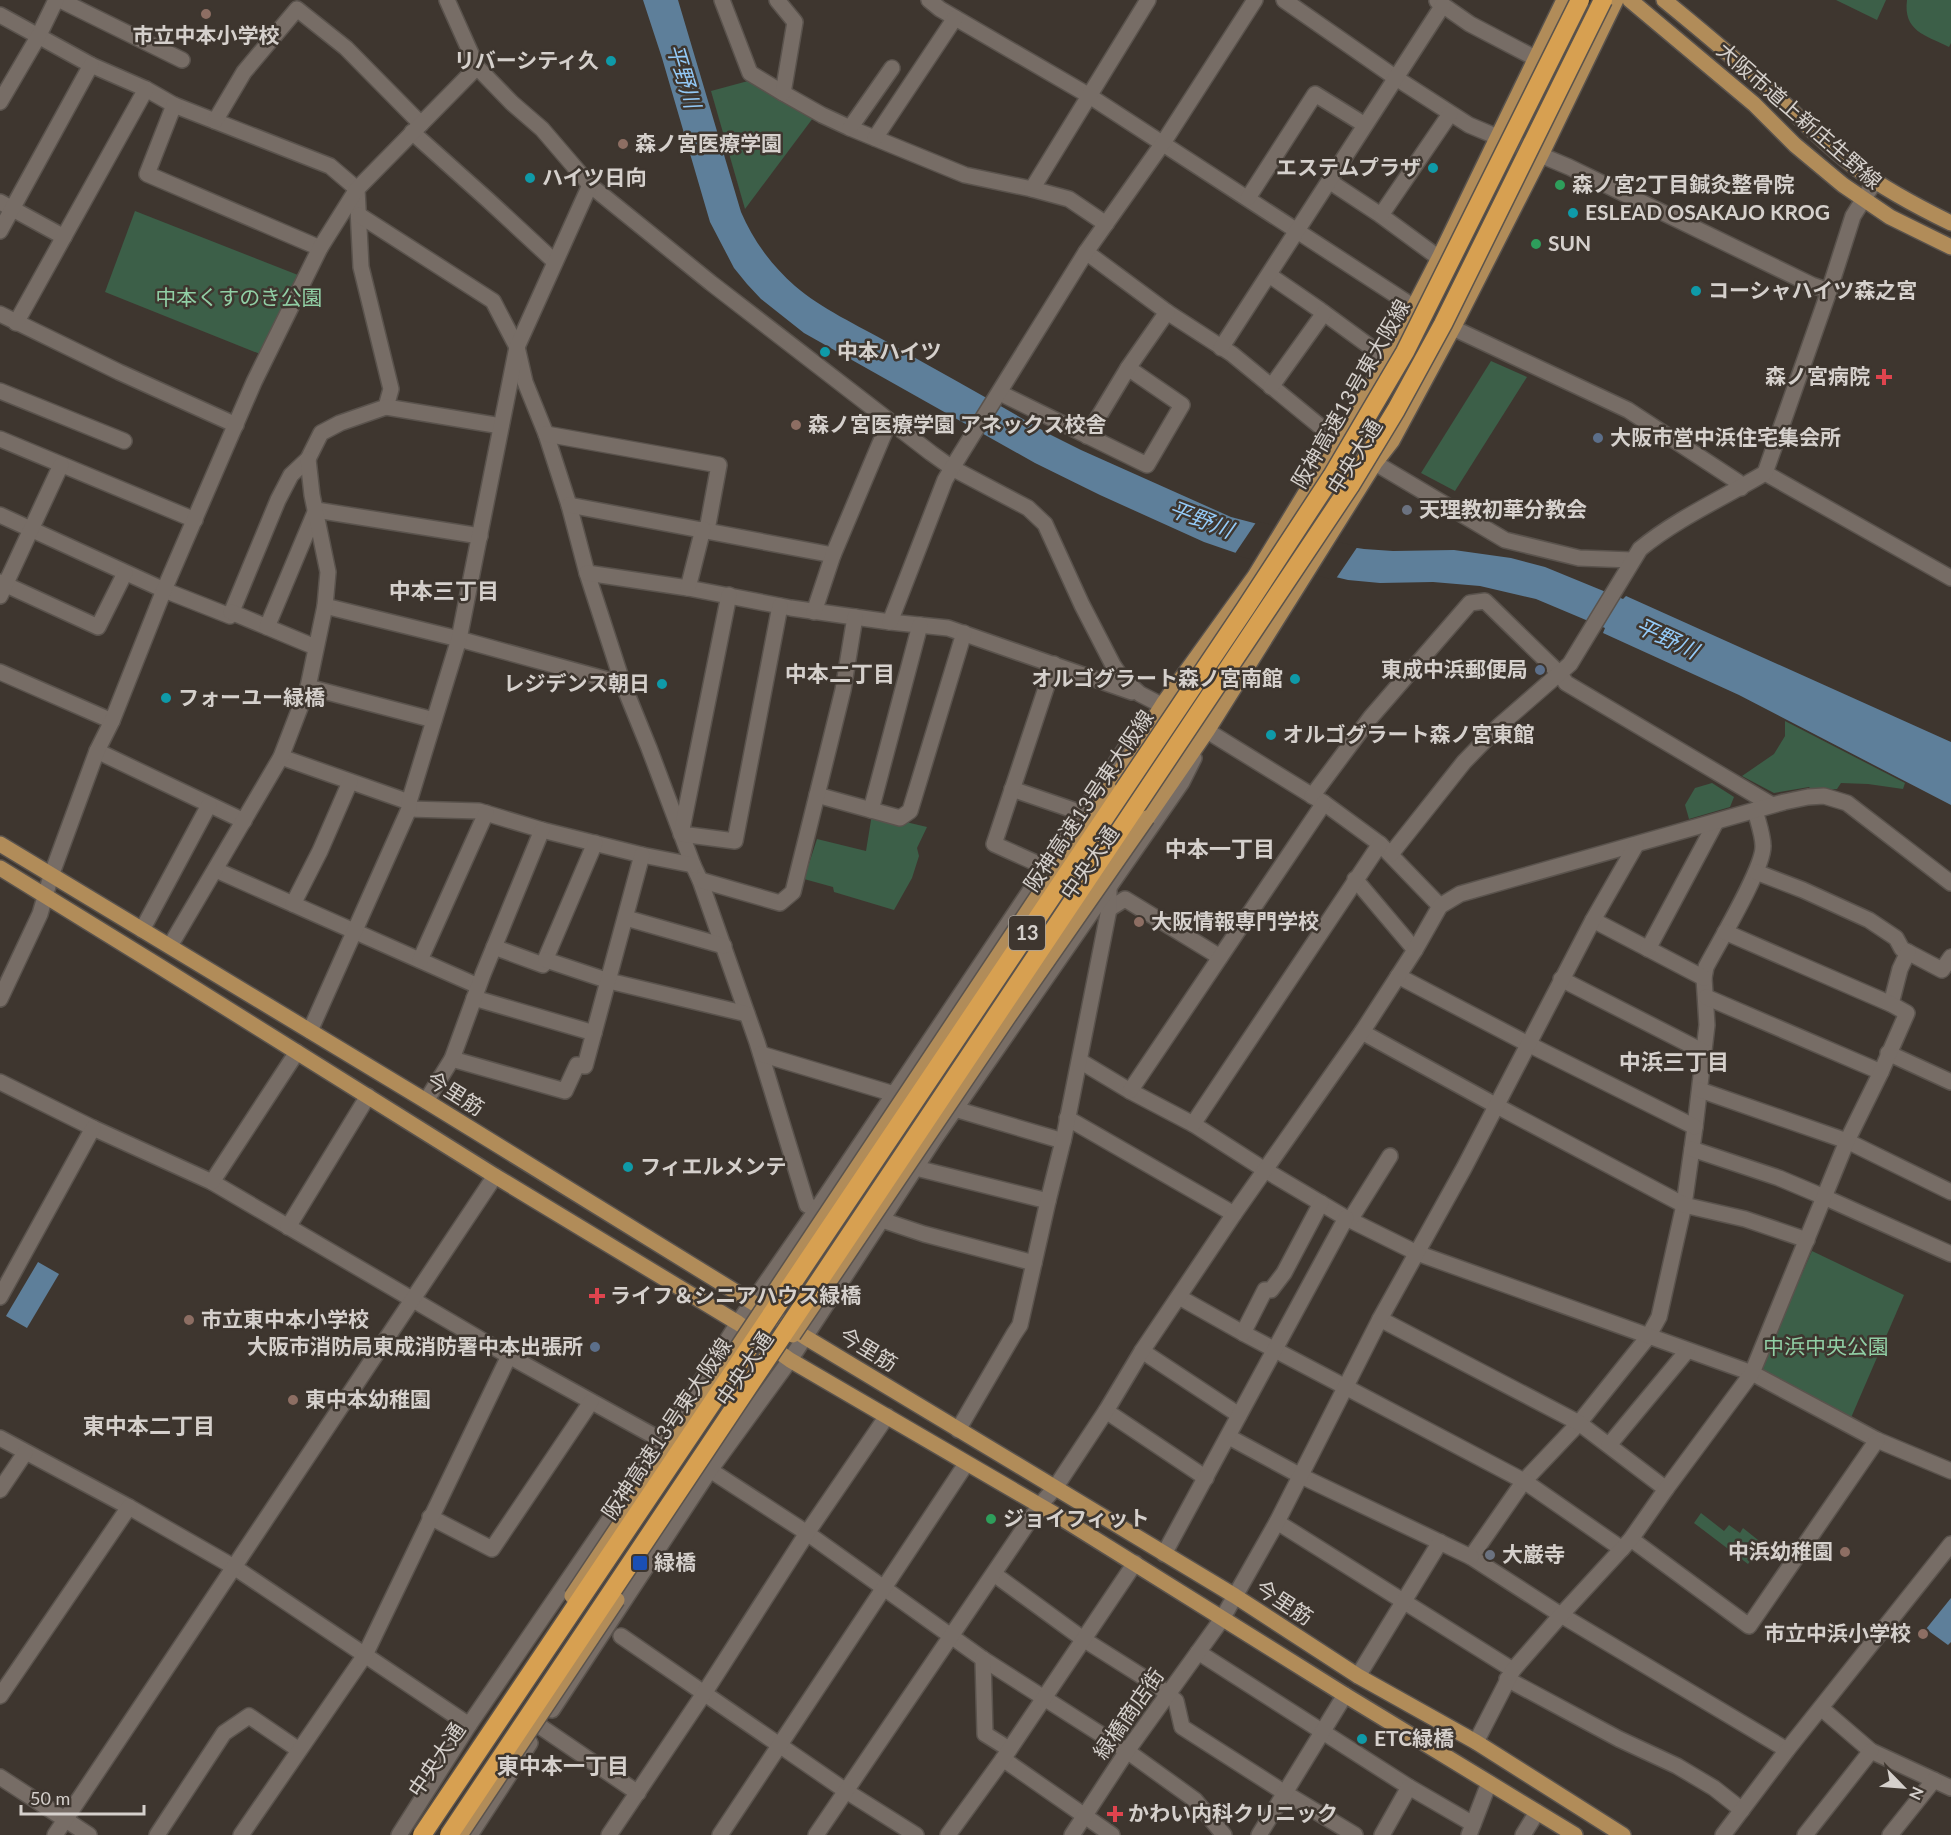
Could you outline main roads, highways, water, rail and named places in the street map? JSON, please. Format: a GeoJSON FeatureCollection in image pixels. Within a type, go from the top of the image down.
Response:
{"type":"FeatureCollection","features":[{"type":"Feature","properties":{"kind":"highway","name":"阪神高速13号東大阪線"},"geometry":{"type":"LineString","coordinates":[[418,1831],[1245,609],[1332,476],[1425,315],[1580,0]]}},
{"type":"Feature","properties":{"kind":"highway","name":"阪神高速13号東大阪線"},"geometry":{"type":"LineString","coordinates":[[449,1835],[1350,486],[1412,382],[1443,324],[1603,0]]}},
{"type":"Feature","properties":{"kind":"main road","name":"中央大通"},"geometry":{"type":"LineString","coordinates":[[418,1831],[653,1472],[1163,704],[1255,576],[1387,359],[1564,0]]}},
{"type":"Feature","properties":{"kind":"main road","name":"中央大通"},"geometry":{"type":"LineString","coordinates":[[460,1835],[709,1459],[1207,731],[1375,463],[1392,441],[1453,328],[1541,155],[1616,0]]}},
{"type":"Feature","properties":{"kind":"main road","name":"大阪市道上新庄生野線"},"geometry":{"type":"LineString","coordinates":[[1630,0],[1754,104],[1795,145],[1835,178],[1890,218],[1951,247]]}},
{"type":"Feature","properties":{"kind":"main road","name":"大阪市道上新庄生野線"},"geometry":{"type":"LineString","coordinates":[[1664,0],[1732,57],[1808,128],[1856,168],[1915,206],[1951,223]]}},
{"type":"Feature","properties":{"kind":"main road","name":"今里筋"},"geometry":{"type":"LineString","coordinates":[[0,844],[426,1101],[805,1337],[1235,1596],[1358,1676],[1476,1742],[1623,1835]]}},
{"type":"Feature","properties":{"kind":"main road"},"geometry":{"type":"LineString","coordinates":[[0,868],[495,1176],[738,1323],[790,1360],[1040,1505],[1575,1835]]}},
{"type":"Feature","properties":{"kind":"water","name":"平野川"},"geometry":{"type":"Polygon","coordinates":[[[643,0],[678,0],[741,212],[757,242],[778,270],[805,294],[828,309],[1049,434],[1231,517],[1337,545],[1364,549],[1454,550],[1511,558],[1545,567],[1623,599],[1626,596],[1951,742],[1951,805],[1739,695],[1603,633],[1605,628],[1536,599],[1480,586],[1433,582],[1380,583],[1348,580],[1236,553],[1204,542],[1035,463],[804,333],[761,299],[747,284],[734,268],[710,222],[643,0]]]}},
{"type":"Feature","properties":{"kind":"water"},"geometry":{"type":"Polygon","coordinates":[[[38,1262],[59,1274],[27,1328],[6,1316],[38,1262]]]}},
{"type":"Feature","properties":{"kind":"water"},"geometry":{"type":"Polygon","coordinates":[[[1951,1598],[1951,1642],[1948,1645],[1926,1629],[1951,1598]]]}},
{"type":"Feature","properties":{"kind":"place","name":"市立中本小学校"},"geometry":{"type":"Point","coordinates":[206,14]}},
{"type":"Feature","properties":{"kind":"place","name":"リバーシティ久"},"geometry":{"type":"Point","coordinates":[611,61]}},
{"type":"Feature","properties":{"kind":"place","name":"森ノ宮医療学園"},"geometry":{"type":"Point","coordinates":[623,144]}},
{"type":"Feature","properties":{"kind":"place","name":"エステムプラザ"},"geometry":{"type":"Point","coordinates":[1433,168]}},
{"type":"Feature","properties":{"kind":"place","name":"ハイツ日向"},"geometry":{"type":"Point","coordinates":[530,178]}},
{"type":"Feature","properties":{"kind":"place","name":"森ノ宮2丁目鍼灸整骨院"},"geometry":{"type":"Point","coordinates":[1560,185]}},
{"type":"Feature","properties":{"kind":"place","name":"ESLEAD OSAKAJO KROG"},"geometry":{"type":"Point","coordinates":[1573,213]}},
{"type":"Feature","properties":{"kind":"place","name":"SUN"},"geometry":{"type":"Point","coordinates":[1536,244]}},
{"type":"Feature","properties":{"kind":"place","name":"コーシャハイツ森之宮"},"geometry":{"type":"Point","coordinates":[1696,291]}},
{"type":"Feature","properties":{"kind":"place","name":"中本ハイツ"},"geometry":{"type":"Point","coordinates":[825,352]}},
{"type":"Feature","properties":{"kind":"place","name":"森ノ宮病院"},"geometry":{"type":"Point","coordinates":[1884,377]}},
{"type":"Feature","properties":{"kind":"place","name":"森ノ宮医療学園 アネックス校舎"},"geometry":{"type":"Point","coordinates":[796,425]}},
{"type":"Feature","properties":{"kind":"place","name":"大阪市営中浜住宅集会所"},"geometry":{"type":"Point","coordinates":[1598,438]}},
{"type":"Feature","properties":{"kind":"place","name":"天理教初華分教会"},"geometry":{"type":"Point","coordinates":[1407,510]}},
{"type":"Feature","properties":{"kind":"place","name":"東成中浜郵便局"},"geometry":{"type":"Point","coordinates":[1540,670]}},
{"type":"Feature","properties":{"kind":"place","name":"オルゴグラート森ノ宮南館"},"geometry":{"type":"Point","coordinates":[1295,679]}},
{"type":"Feature","properties":{"kind":"place","name":"レジデンス朝日"},"geometry":{"type":"Point","coordinates":[662,684]}},
{"type":"Feature","properties":{"kind":"place","name":"フォーユー緑橋"},"geometry":{"type":"Point","coordinates":[166,698]}},
{"type":"Feature","properties":{"kind":"place","name":"オルゴグラート森ノ宮東館"},"geometry":{"type":"Point","coordinates":[1271,735]}},
{"type":"Feature","properties":{"kind":"place","name":"大阪情報専門学校"},"geometry":{"type":"Point","coordinates":[1139,922]}},
{"type":"Feature","properties":{"kind":"place","name":"フィエルメンテ"},"geometry":{"type":"Point","coordinates":[628,1167]}},
{"type":"Feature","properties":{"kind":"place","name":"ライフ＆シニアハウス緑橋"},"geometry":{"type":"Point","coordinates":[597,1296]}},
{"type":"Feature","properties":{"kind":"place","name":"市立東中本小学校"},"geometry":{"type":"Point","coordinates":[189,1320]}},
{"type":"Feature","properties":{"kind":"place","name":"大阪市消防局東成消防署中本出張所"},"geometry":{"type":"Point","coordinates":[595,1347]}},
{"type":"Feature","properties":{"kind":"place","name":"東中本幼稚園"},"geometry":{"type":"Point","coordinates":[293,1400]}},
{"type":"Feature","properties":{"kind":"place","name":"ジョイフィット"},"geometry":{"type":"Point","coordinates":[991,1519]}},
{"type":"Feature","properties":{"kind":"place","name":"中浜幼稚園"},"geometry":{"type":"Point","coordinates":[1845,1552]}},
{"type":"Feature","properties":{"kind":"place","name":"大巌寺"},"geometry":{"type":"Point","coordinates":[1490,1555]}},
{"type":"Feature","properties":{"kind":"place","name":"緑橋"},"geometry":{"type":"Point","coordinates":[640,1563]}},
{"type":"Feature","properties":{"kind":"place","name":"市立中浜小学校"},"geometry":{"type":"Point","coordinates":[1923,1634]}},
{"type":"Feature","properties":{"kind":"place","name":"ETC緑橋"},"geometry":{"type":"Point","coordinates":[1362,1739]}},
{"type":"Feature","properties":{"kind":"place","name":"かわい内科クリニック"},"geometry":{"type":"Point","coordinates":[1115,1814]}},
{"type":"Feature","properties":{"kind":"district","name":"中本三丁目"},"geometry":{"type":"Point","coordinates":[444,591]}},
{"type":"Feature","properties":{"kind":"district","name":"中本二丁目"},"geometry":{"type":"Point","coordinates":[840,674]}},
{"type":"Feature","properties":{"kind":"district","name":"中本一丁目"},"geometry":{"type":"Point","coordinates":[1220,849]}},
{"type":"Feature","properties":{"kind":"district","name":"中浜三丁目"},"geometry":{"type":"Point","coordinates":[1674,1062]}},
{"type":"Feature","properties":{"kind":"district","name":"東中本二丁目"},"geometry":{"type":"Point","coordinates":[149,1426]}},
{"type":"Feature","properties":{"kind":"district","name":"東中本一丁目"},"geometry":{"type":"Point","coordinates":[563,1766]}},
{"type":"Feature","properties":{"kind":"park label","name":"中本くすのき公園"},"geometry":{"type":"Point","coordinates":[239,298]}},
{"type":"Feature","properties":{"kind":"park label","name":"中浜中央公園"},"geometry":{"type":"Point","coordinates":[1826,1347]}}]}
